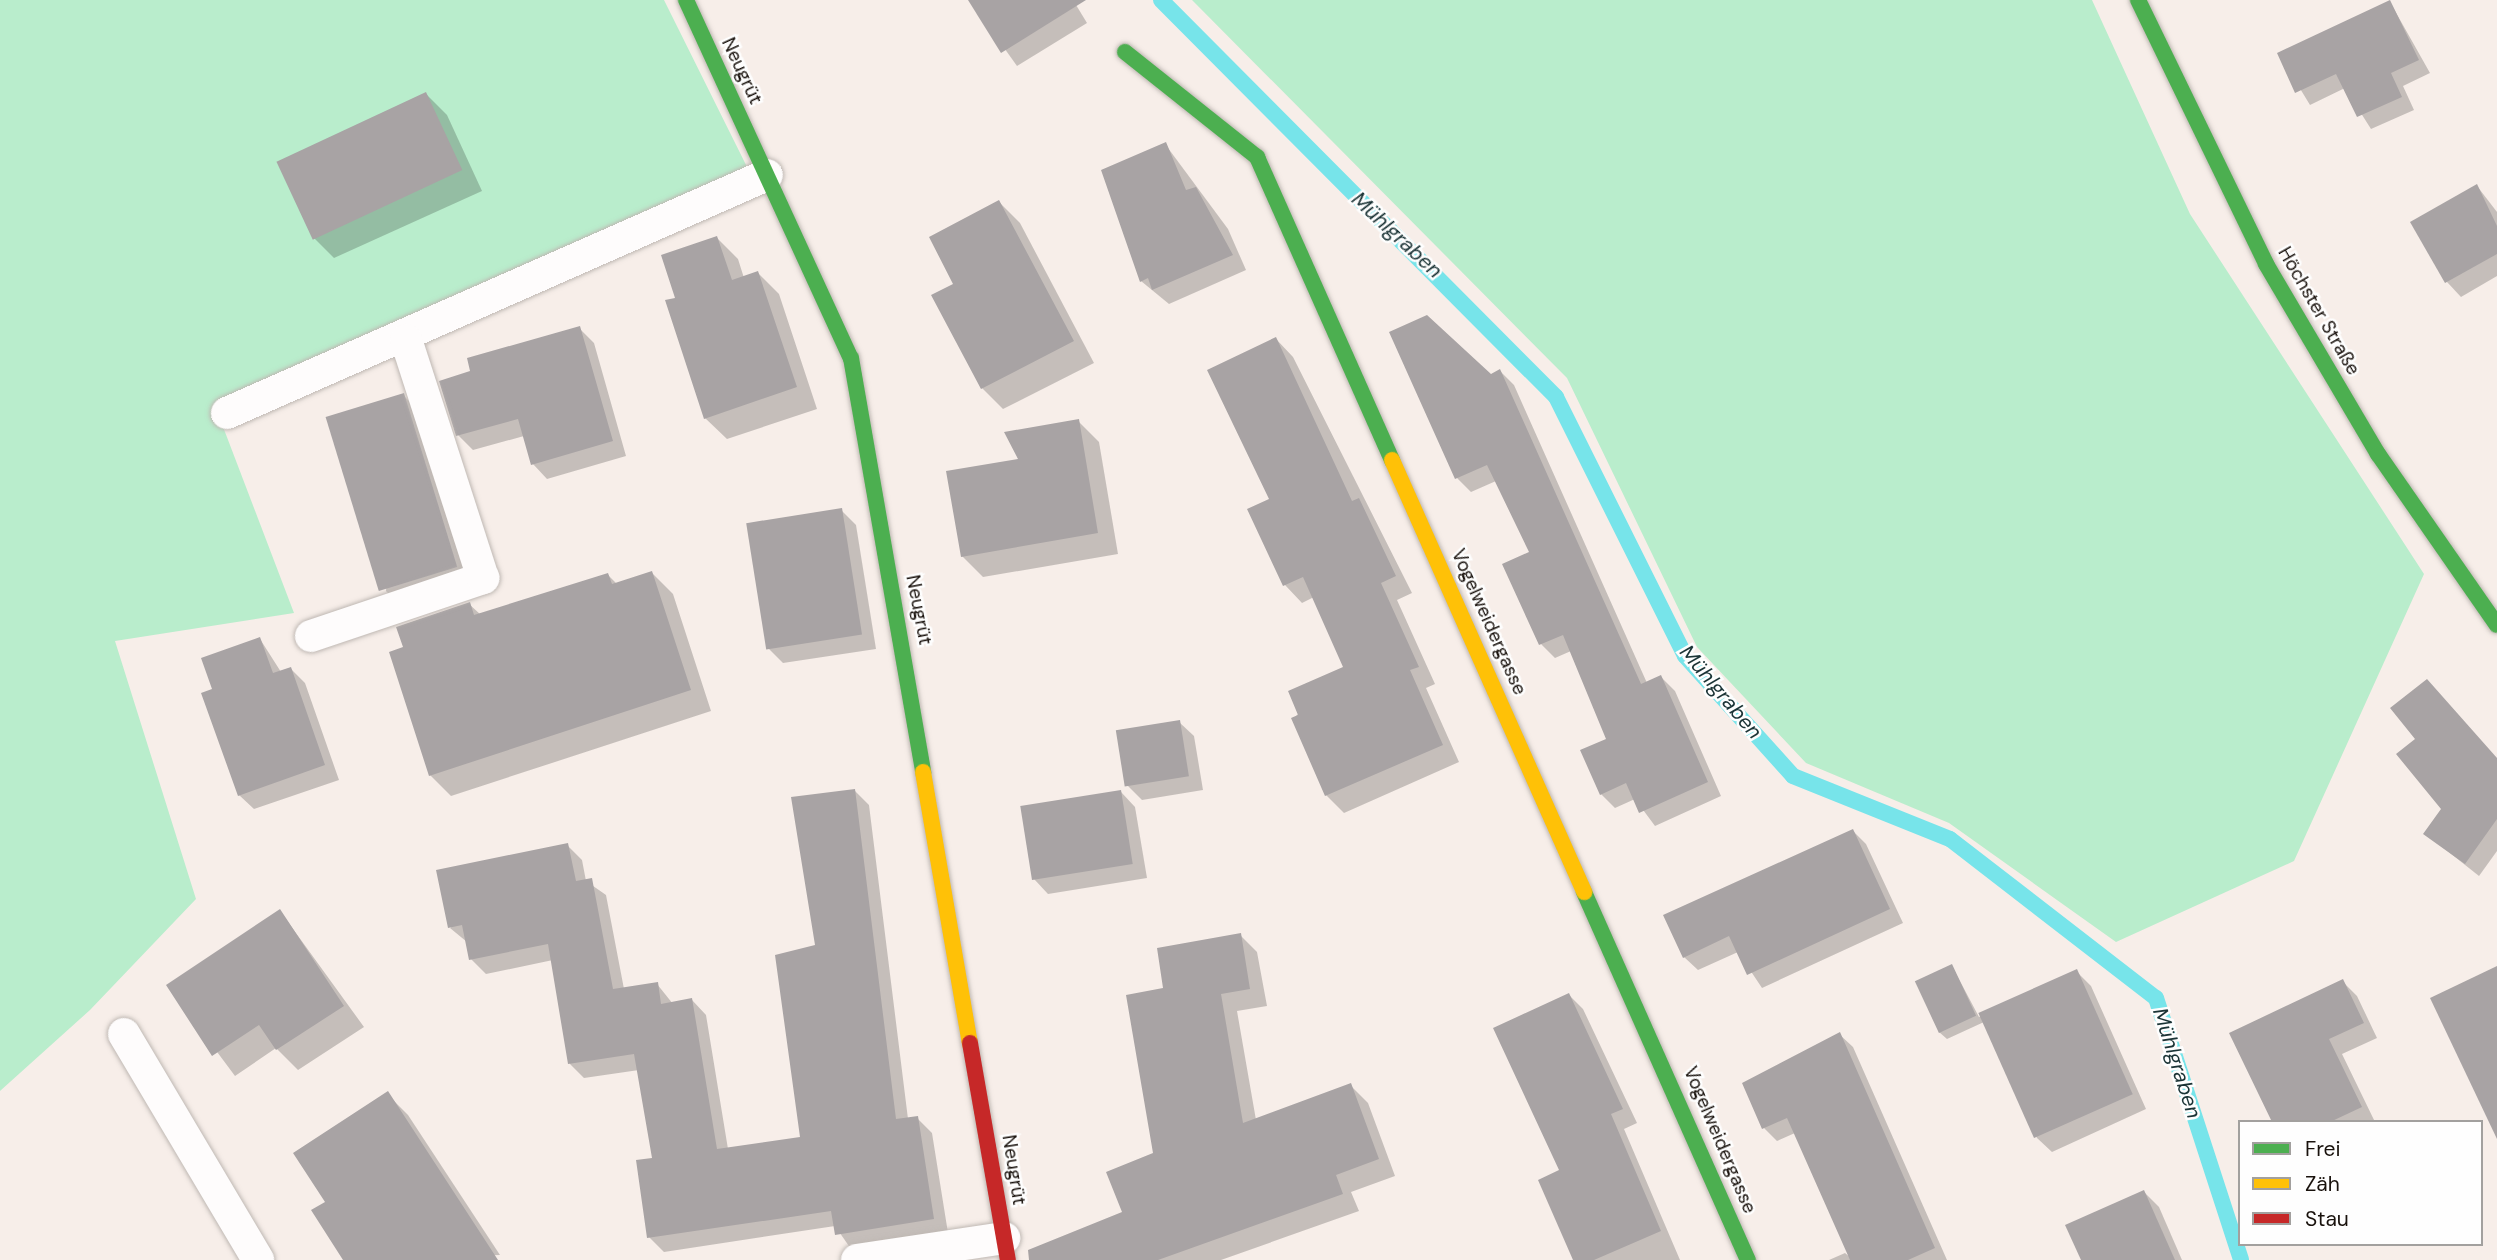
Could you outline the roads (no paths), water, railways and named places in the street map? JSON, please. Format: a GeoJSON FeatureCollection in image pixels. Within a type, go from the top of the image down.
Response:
{"type":"FeatureCollection","features":[{"type":"Feature","properties":{"kind":"street","name":"Neugrüt"},"geometry":{"type":"LineString","coordinates":[[686,0],[851,358],[1006,1249]]}},
{"type":"Feature","properties":{"kind":"street","name":"Höchster Straße"},"geometry":{"type":"LineString","coordinates":[[2138,0],[2266,264],[2378,454],[2497,625]]}},
{"type":"Feature","properties":{"kind":"street","name":"Vogelweidergasse"},"geometry":{"type":"LineString","coordinates":[[1125,52],[1257,157],[1748,1260]]}},
{"type":"Feature","properties":{"kind":"lane"},"geometry":{"type":"LineString","coordinates":[[227,413],[406,340],[766,175]]}},
{"type":"Feature","properties":{"kind":"lane"},"geometry":{"type":"LineString","coordinates":[[311,636],[483,578],[406,340]]}},
{"type":"Feature","properties":{"kind":"lane"},"geometry":{"type":"LineString","coordinates":[[124,1034],[258,1260]]}},
{"type":"Feature","properties":{"kind":"lane"},"geometry":{"type":"LineString","coordinates":[[857,1260],[1006,1249]]}},
{"type":"Feature","properties":{"kind":"waterway","name":"Mühlgraben"},"geometry":{"type":"LineString","coordinates":[[1161,0],[1556,397],[1685,656],[1793,776],[1950,839],[2156,998],[2241,1260]]}}]}
